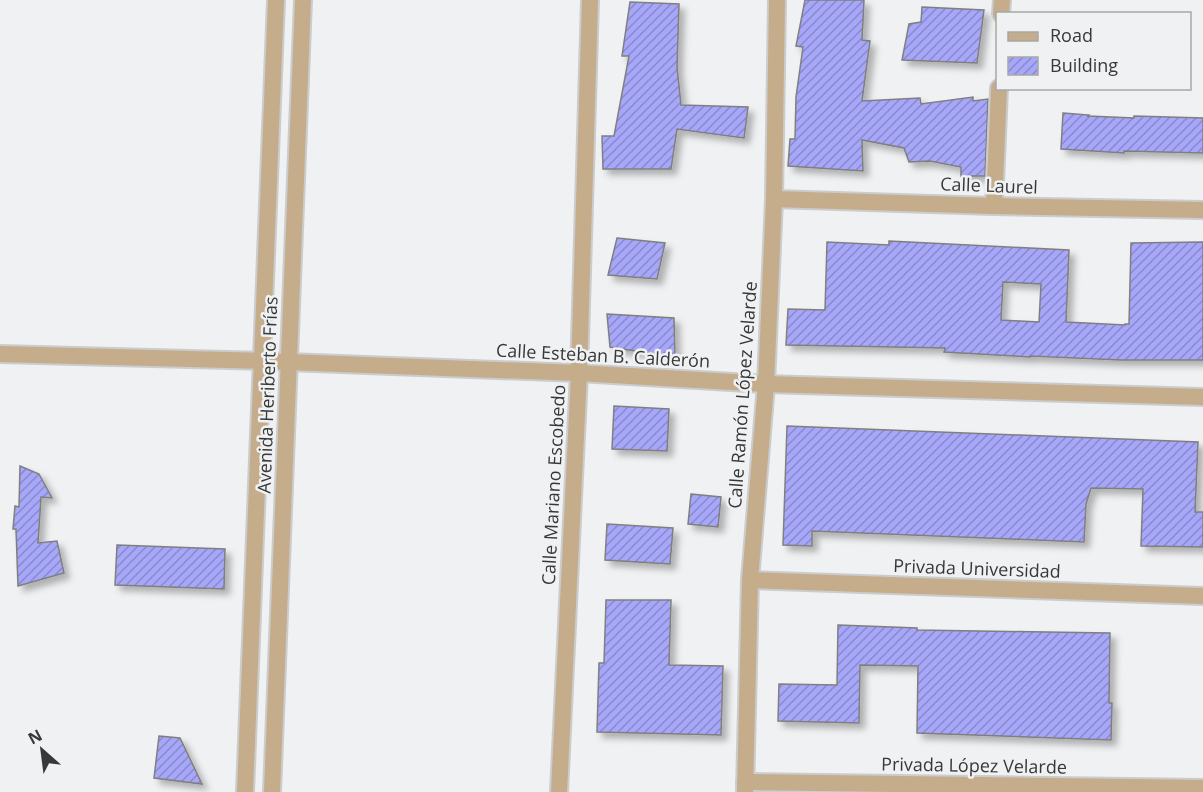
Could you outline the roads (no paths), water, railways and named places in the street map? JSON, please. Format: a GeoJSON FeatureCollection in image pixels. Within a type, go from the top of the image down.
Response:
{"type":"FeatureCollection","features":[{"type":"Feature","properties":{"kind":"street","name":"Avenida Heriberto Frías"},"geometry":{"type":"LineString","coordinates":[[245,792],[276,0]]}},
{"type":"Feature","properties":{"kind":"street","name":"Avenida Heriberto Frías"},"geometry":{"type":"LineString","coordinates":[[272,792],[303,0]]}},
{"type":"Feature","properties":{"kind":"street","name":"Calle Mariano Escobedo"},"geometry":{"type":"LineString","coordinates":[[559,792],[579,373],[590,0]]}},
{"type":"Feature","properties":{"kind":"street","name":"Calle Ramón López Velarde"},"geometry":{"type":"LineString","coordinates":[[745,787],[750,580],[766,384],[774,199],[777,0]]}},
{"type":"Feature","properties":{"kind":"street"},"geometry":{"type":"LineString","coordinates":[[994,206],[999,90]]}},
{"type":"Feature","properties":{"kind":"street","name":"Calle Laurel"},"geometry":{"type":"LineString","coordinates":[[774,199],[1203,210]]}},
{"type":"Feature","properties":{"kind":"street","name":"Calle Esteban B. Calderón"},"geometry":{"type":"LineString","coordinates":[[0,354],[579,373],[766,384],[1203,397]]}},
{"type":"Feature","properties":{"kind":"street","name":"Privada Universidad"},"geometry":{"type":"LineString","coordinates":[[750,580],[1203,596]]}},
{"type":"Feature","properties":{"kind":"street","name":"Privada López Velarde"},"geometry":{"type":"LineString","coordinates":[[745,787],[1203,788]]}}]}
